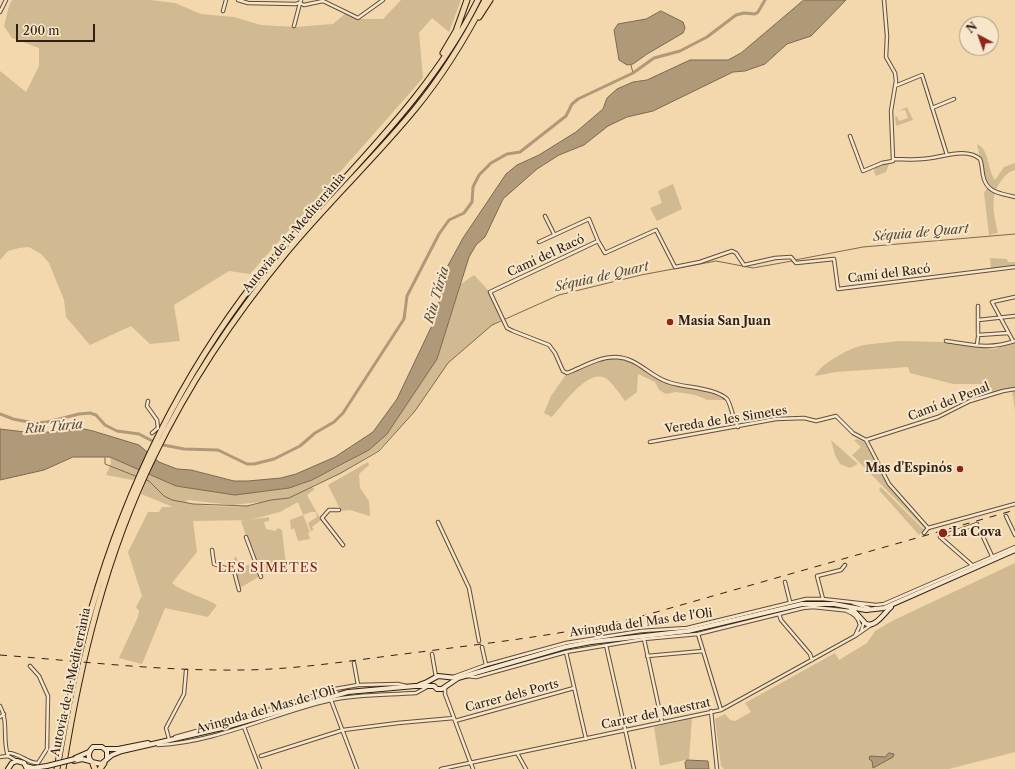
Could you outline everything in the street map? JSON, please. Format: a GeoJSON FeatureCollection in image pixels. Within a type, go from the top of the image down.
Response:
{"type":"FeatureCollection","features":[{"type":"Feature","properties":{"kind":"highway"},"geometry":{"type":"LineString","coordinates":[[424,86],[424,82],[456,31],[467,0]]}},
{"type":"Feature","properties":{"kind":"highway","name":"Autovia de la Mediterrània"},"geometry":{"type":"LineString","coordinates":[[57,769],[75,672],[102,573],[128,511],[169,422],[208,350],[255,281],[306,220],[392,126],[424,86],[444,59],[478,0]]}},
{"type":"Feature","properties":{"kind":"highway","name":"Autovia de la Mediterrània"},"geometry":{"type":"LineString","coordinates":[[169,422],[212,354],[260,285],[311,224],[415,109],[450,62],[467,34],[484,0]]}},
{"type":"Feature","properties":{"kind":"highway"},"geometry":{"type":"LineString","coordinates":[[467,34],[472,30],[490,0]]}},
{"type":"Feature","properties":{"kind":"highway","name":"Autovia de la Mediterrània"},"geometry":{"type":"LineString","coordinates":[[63,769],[88,640],[105,581],[128,511]]}},
{"type":"Feature","properties":{"kind":"highway"},"geometry":{"type":"LineString","coordinates":[[100,769],[105,761]]}},
{"type":"Feature","properties":{"kind":"main road"},"geometry":{"type":"LineString","coordinates":[[8,769],[12,763],[16,761],[22,762],[27,767],[33,768],[45,768],[82,759],[99,765],[122,751],[155,745],[204,733],[336,695],[365,689],[406,686],[444,687],[466,675],[565,647],[591,642],[688,631],[802,604],[817,603],[876,610],[895,604],[1015,550]]}},
{"type":"Feature","properties":{"kind":"main road"},"geometry":{"type":"LineString","coordinates":[[847,607],[871,625],[876,623],[879,618],[895,604]]}},
{"type":"Feature","properties":{"kind":"main road"},"geometry":{"type":"LineString","coordinates":[[864,620],[863,614],[868,609]]}},
{"type":"Feature","properties":{"kind":"main road"},"geometry":{"type":"LineString","coordinates":[[876,610],[879,618]]}},
{"type":"Feature","properties":{"kind":"main road"},"geometry":{"type":"LineString","coordinates":[[415,686],[437,677],[458,678]]}},
{"type":"Feature","properties":{"kind":"main road"},"geometry":{"type":"LineString","coordinates":[[434,686],[437,677]]}},
{"type":"Feature","properties":{"kind":"main road"},"geometry":{"type":"LineString","coordinates":[[444,687],[445,677]]}},
{"type":"Feature","properties":{"kind":"main road"},"geometry":{"type":"LineString","coordinates":[[75,760],[96,746],[105,749],[118,749],[204,733]]}},
{"type":"Feature","properties":{"kind":"main road"},"geometry":{"type":"LineString","coordinates":[[105,749],[107,754],[105,761]]}},
{"type":"Feature","properties":{"kind":"main road"},"geometry":{"type":"LineString","coordinates":[[89,752],[93,764]]}},
{"type":"Feature","properties":{"kind":"street"},"geometry":{"type":"LineString","coordinates":[[0,12],[6,0]]}},
{"type":"Feature","properties":{"kind":"street"},"geometry":{"type":"LineString","coordinates":[[223,11],[226,0]]}},
{"type":"Feature","properties":{"kind":"street"},"geometry":{"type":"LineString","coordinates":[[238,0],[248,3],[264,1],[301,2],[304,5],[324,0],[358,18],[383,0]]}},
{"type":"Feature","properties":{"kind":"street"},"geometry":{"type":"LineString","coordinates":[[884,0],[887,36],[886,57],[895,73],[895,86],[891,111],[893,159]]}},
{"type":"Feature","properties":{"kind":"street"},"geometry":{"type":"LineString","coordinates":[[294,26],[301,2]]}},
{"type":"Feature","properties":{"kind":"street"},"geometry":{"type":"LineString","coordinates":[[895,86],[922,75],[947,155]]}},
{"type":"Feature","properties":{"kind":"street"},"geometry":{"type":"LineString","coordinates":[[932,108],[954,99]]}},
{"type":"Feature","properties":{"kind":"street"},"geometry":{"type":"LineString","coordinates":[[850,136],[863,171],[882,162],[893,161],[893,159],[923,159],[947,155],[968,154],[978,157],[981,161],[987,188],[993,192],[1015,197]]}},
{"type":"Feature","properties":{"kind":"street"},"geometry":{"type":"LineString","coordinates":[[545,216],[554,234]]}},
{"type":"Feature","properties":{"kind":"street"},"geometry":{"type":"LineString","coordinates":[[539,242],[589,219],[598,241]]}},
{"type":"Feature","properties":{"kind":"street","name":"Camí del Racó"},"geometry":{"type":"LineString","coordinates":[[738,427],[732,417],[728,400],[718,394],[666,382],[641,365],[624,358],[604,358],[567,373],[563,371],[555,353],[549,345],[513,331],[504,324],[490,292],[598,241],[605,253],[656,230],[674,267],[700,262],[732,251],[736,253],[744,265],[775,258],[791,258],[796,263],[834,259],[838,289],[1015,266]]}},
{"type":"Feature","properties":{"kind":"street"},"geometry":{"type":"LineString","coordinates":[[946,341],[995,347],[1014,341],[1000,319],[992,302],[1015,297]]}},
{"type":"Feature","properties":{"kind":"street"},"geometry":{"type":"LineString","coordinates":[[977,345],[978,306]]}},
{"type":"Feature","properties":{"kind":"street"},"geometry":{"type":"LineString","coordinates":[[978,320],[1000,319],[1015,316]]}},
{"type":"Feature","properties":{"kind":"street"},"geometry":{"type":"LineString","coordinates":[[978,336],[1008,333]]}},
{"type":"Feature","properties":{"kind":"street","name":"Camí del Penal"},"geometry":{"type":"LineString","coordinates":[[866,440],[938,417],[970,401],[1015,389]]}},
{"type":"Feature","properties":{"kind":"street"},"geometry":{"type":"LineString","coordinates":[[148,401],[146,406],[157,420],[158,428],[152,433]]}},
{"type":"Feature","properties":{"kind":"street","name":"Vereda de les Simetes"},"geometry":{"type":"LineString","coordinates":[[650,442],[776,420],[804,418],[816,421],[836,416],[853,433],[866,440]]}},
{"type":"Feature","properties":{"kind":"street"},"geometry":{"type":"LineString","coordinates":[[866,440],[889,484],[928,528]]}},
{"type":"Feature","properties":{"kind":"street"},"geometry":{"type":"LineString","coordinates":[[924,533],[928,528],[1015,504]]}},
{"type":"Feature","properties":{"kind":"street"},"geometry":{"type":"LineString","coordinates":[[339,510],[329,510],[322,518],[343,545]]}},
{"type":"Feature","properties":{"kind":"street"},"geometry":{"type":"LineString","coordinates":[[1006,516],[1015,535]]}},
{"type":"Feature","properties":{"kind":"street"},"geometry":{"type":"LineString","coordinates":[[438,522],[468,588],[479,641]]}},
{"type":"Feature","properties":{"kind":"street"},"geometry":{"type":"LineString","coordinates":[[972,565],[940,537],[977,524],[992,557]]}},
{"type":"Feature","properties":{"kind":"street"},"geometry":{"type":"LineString","coordinates":[[246,537],[261,577]]}},
{"type":"Feature","properties":{"kind":"street","name":"Avinguda del Mas de l'Oli"},"geometry":{"type":"LineString","coordinates":[[451,678],[486,665],[566,643],[641,631],[687,628],[790,602],[823,599],[884,604],[1015,547]]}},
{"type":"Feature","properties":{"kind":"street"},"geometry":{"type":"LineString","coordinates":[[212,550],[214,564],[234,571],[239,590]]}},
{"type":"Feature","properties":{"kind":"street"},"geometry":{"type":"LineString","coordinates":[[823,599],[817,576],[842,570],[845,565]]}},
{"type":"Feature","properties":{"kind":"street"},"geometry":{"type":"LineString","coordinates":[[784,582],[790,602]]}},
{"type":"Feature","properties":{"kind":"street"},"geometry":{"type":"LineString","coordinates":[[884,608],[900,597]]}},
{"type":"Feature","properties":{"kind":"street"},"geometry":{"type":"LineString","coordinates":[[851,602],[868,609]]}},
{"type":"Feature","properties":{"kind":"street","name":"Avinguda del Mas de l'Oli"},"geometry":{"type":"LineString","coordinates":[[466,675],[476,676],[566,652],[644,639],[698,634],[814,607],[841,609],[855,612]]}},
{"type":"Feature","properties":{"kind":"street"},"geometry":{"type":"LineString","coordinates":[[841,609],[854,614],[859,620],[860,625],[855,636]]}},
{"type":"Feature","properties":{"kind":"street"},"geometry":{"type":"LineString","coordinates":[[779,614],[781,620],[810,654],[812,660]]}},
{"type":"Feature","properties":{"kind":"street"},"geometry":{"type":"LineString","coordinates":[[860,634],[864,620]]}},
{"type":"Feature","properties":{"kind":"street","name":"Carrer del Maestrat"},"geometry":{"type":"LineString","coordinates":[[441,769],[721,710],[860,634],[871,625]]}},
{"type":"Feature","properties":{"kind":"street"},"geometry":{"type":"LineString","coordinates":[[698,634],[721,710]]}},
{"type":"Feature","properties":{"kind":"street"},"geometry":{"type":"LineString","coordinates":[[644,639],[662,722]]}},
{"type":"Feature","properties":{"kind":"street"},"geometry":{"type":"LineString","coordinates":[[606,645],[634,769]]}},
{"type":"Feature","properties":{"kind":"street"},"geometry":{"type":"LineString","coordinates":[[482,647],[486,665]]}},
{"type":"Feature","properties":{"kind":"street"},"geometry":{"type":"LineString","coordinates":[[647,656],[703,651]]}},
{"type":"Feature","properties":{"kind":"street"},"geometry":{"type":"LineString","coordinates":[[566,652],[586,739]]}},
{"type":"Feature","properties":{"kind":"street"},"geometry":{"type":"LineString","coordinates":[[432,654],[437,677]]}},
{"type":"Feature","properties":{"kind":"street"},"geometry":{"type":"LineString","coordinates":[[354,663],[358,685]]}},
{"type":"Feature","properties":{"kind":"street"},"geometry":{"type":"LineString","coordinates":[[0,757],[8,754],[19,755],[35,764],[38,764],[47,749],[48,696],[39,676],[30,666]]}},
{"type":"Feature","properties":{"kind":"street"},"geometry":{"type":"LineString","coordinates":[[170,739],[166,728],[184,694],[186,671]]}},
{"type":"Feature","properties":{"kind":"street","name":"Avinguda del Mas de l'Oli"},"geometry":{"type":"LineString","coordinates":[[170,739],[244,718],[335,689],[358,685],[398,684],[406,686]]}},
{"type":"Feature","properties":{"kind":"street","name":"Avinguda del Mas de l'Oli"},"geometry":{"type":"LineString","coordinates":[[155,745],[191,740],[244,727],[331,700],[346,697],[416,693],[429,686]]}},
{"type":"Feature","properties":{"kind":"street"},"geometry":{"type":"LineString","coordinates":[[444,687],[445,694],[473,769]]}},
{"type":"Feature","properties":{"kind":"street","name":"Carrer dels Ports"},"geometry":{"type":"LineString","coordinates":[[260,756],[343,730],[398,723],[454,719],[574,688]]}},
{"type":"Feature","properties":{"kind":"street"},"geometry":{"type":"LineString","coordinates":[[331,700],[357,769]]}},
{"type":"Feature","properties":{"kind":"street"},"geometry":{"type":"LineString","coordinates":[[0,706],[4,714],[8,754],[16,761]]}},
{"type":"Feature","properties":{"kind":"street"},"geometry":{"type":"LineString","coordinates":[[711,712],[717,769]]}},
{"type":"Feature","properties":{"kind":"street"},"geometry":{"type":"LineString","coordinates":[[0,717],[4,714]]}},
{"type":"Feature","properties":{"kind":"street"},"geometry":{"type":"LineString","coordinates":[[244,727],[260,769]]}},
{"type":"Feature","properties":{"kind":"street"},"geometry":{"type":"LineString","coordinates":[[517,753],[526,769]]}},
{"type":"Feature","properties":{"kind":"shaded area"},"geometry":{"type":"Polygon","coordinates":[[[12,0],[150,0],[175,3],[201,14],[234,17],[261,25],[296,27],[333,24],[345,14],[358,19],[383,19],[401,0],[461,0],[449,32],[432,18],[419,33],[423,78],[250,274],[229,271],[174,305],[180,341],[150,344],[131,326],[90,345],[66,317],[64,300],[49,263],[41,254],[29,247],[19,248],[8,251],[0,260],[0,71],[26,92],[39,66],[39,48],[12,38],[4,26],[12,0]]]}},
{"type":"Feature","properties":{"kind":"shaded area"},"geometry":{"type":"Polygon","coordinates":[[[804,0],[846,0],[811,36],[787,44],[765,64],[745,71],[733,72],[653,111],[627,117],[608,126],[584,145],[559,155],[537,169],[503,199],[485,237],[476,245],[469,257],[437,359],[387,434],[369,450],[312,480],[289,488],[235,495],[176,486],[110,457],[73,457],[44,470],[0,480],[0,429],[25,432],[54,432],[80,428],[139,445],[159,462],[177,469],[191,470],[234,481],[281,478],[296,474],[335,457],[373,432],[397,399],[436,317],[445,271],[463,238],[506,174],[517,165],[539,155],[576,132],[603,109],[607,98],[617,89],[633,82],[647,80],[690,60],[728,60],[741,53],[804,0]]]}},
{"type":"Feature","properties":{"kind":"shaded area"},"geometry":{"type":"Polygon","coordinates":[[[661,11],[683,22],[685,28],[683,33],[633,64],[627,65],[619,60],[614,30],[618,24],[646,19],[661,11]]]}},
{"type":"Feature","properties":{"kind":"shaded area"},"geometry":{"type":"Polygon","coordinates":[[[907,107],[913,120],[896,126],[895,117],[897,116],[899,121],[908,118],[905,110],[899,111],[907,107]]]}},
{"type":"Feature","properties":{"kind":"shaded area"},"geometry":{"type":"Polygon","coordinates":[[[977,144],[986,155],[992,176],[995,180],[1004,167],[1015,163],[1015,170],[1004,177],[997,187],[994,206],[998,233],[989,235],[984,193],[988,187],[984,178],[977,144]]]}},
{"type":"Feature","properties":{"kind":"shaded area"},"geometry":{"type":"Polygon","coordinates":[[[885,163],[889,164],[886,172],[876,176],[874,172],[875,167],[885,163]]]}},
{"type":"Feature","properties":{"kind":"shaded area"},"geometry":{"type":"Polygon","coordinates":[[[673,184],[682,209],[657,221],[650,208],[662,203],[658,191],[673,184]]]}},
{"type":"Feature","properties":{"kind":"shaded area"},"geometry":{"type":"Polygon","coordinates":[[[990,258],[1007,259],[1008,262],[1015,262],[1015,267],[991,269],[990,258]]]}},
{"type":"Feature","properties":{"kind":"shaded area"},"geometry":{"type":"Polygon","coordinates":[[[474,275],[490,292],[502,319],[492,325],[448,363],[415,411],[379,450],[341,473],[311,487],[315,489],[307,495],[321,520],[312,527],[314,530],[311,531],[308,523],[317,517],[316,512],[303,515],[298,502],[280,512],[249,520],[193,521],[197,552],[172,583],[181,589],[217,605],[208,617],[165,608],[142,664],[119,658],[138,617],[139,611],[136,607],[142,596],[128,552],[148,512],[159,512],[162,507],[173,507],[141,494],[145,484],[136,479],[132,480],[106,475],[111,463],[110,457],[176,486],[235,495],[289,488],[312,480],[343,465],[369,450],[443,340],[461,284],[474,275]],[[188,500],[185,502],[201,505],[235,507],[261,502],[232,505],[188,500]]]}},
{"type":"Feature","properties":{"kind":"shaded area"},"geometry":{"type":"Polygon","coordinates":[[[897,341],[945,342],[995,349],[1015,342],[1015,410],[1012,390],[993,393],[985,384],[953,384],[910,373],[908,367],[836,372],[815,376],[828,362],[855,348],[869,344],[897,341]]]}},
{"type":"Feature","properties":{"kind":"shaded area"},"geometry":{"type":"Polygon","coordinates":[[[624,358],[633,361],[661,379],[724,397],[725,400],[708,400],[695,395],[676,392],[666,394],[659,390],[655,382],[638,374],[637,392],[625,401],[610,381],[600,376],[584,382],[552,417],[544,413],[551,396],[567,373],[604,359],[624,358]]]}},
{"type":"Feature","properties":{"kind":"shaded area"},"geometry":{"type":"Polygon","coordinates":[[[857,439],[864,442],[887,483],[927,528],[919,535],[879,490],[881,487],[923,529],[925,529],[852,455],[861,447],[854,440],[857,439]]]}},
{"type":"Feature","properties":{"kind":"shaded area"},"geometry":{"type":"Polygon","coordinates":[[[831,440],[858,464],[850,468],[840,464],[835,455],[831,440]]]}},
{"type":"Feature","properties":{"kind":"shaded area"},"geometry":{"type":"Polygon","coordinates":[[[368,462],[369,465],[359,474],[360,488],[369,501],[370,516],[350,510],[341,511],[328,485],[368,462]]]}},
{"type":"Feature","properties":{"kind":"shaded area"},"geometry":{"type":"Polygon","coordinates":[[[303,515],[310,532],[308,533],[310,539],[298,541],[294,528],[291,530],[290,520],[303,515]]]}},
{"type":"Feature","properties":{"kind":"shaded area"},"geometry":{"type":"Polygon","coordinates":[[[269,517],[269,521],[264,522],[266,529],[275,531],[278,528],[282,530],[286,565],[260,576],[240,588],[235,570],[229,568],[236,556],[241,568],[255,562],[241,521],[269,517]]]}},
{"type":"Feature","properties":{"kind":"shaded area"},"geometry":{"type":"Polygon","coordinates":[[[1015,563],[1015,752],[949,769],[724,769],[721,766],[715,719],[725,714],[730,720],[735,721],[751,712],[745,703],[835,653],[839,660],[867,643],[875,631],[894,620],[1015,563]]]}},
{"type":"Feature","properties":{"kind":"shaded area"},"geometry":{"type":"Polygon","coordinates":[[[692,718],[689,759],[660,766],[654,727],[692,718]]]}},
{"type":"Feature","properties":{"kind":"shaded area"},"geometry":{"type":"Polygon","coordinates":[[[889,753],[894,754],[893,757],[873,768],[872,761],[869,759],[870,756],[885,757],[889,753]]]}},
{"type":"Feature","properties":{"kind":"shaded area"},"geometry":{"type":"Polygon","coordinates":[[[687,760],[708,761],[709,769],[686,769],[685,763],[687,760]]]}},
{"type":"Feature","properties":{"kind":"waterway","name":"Riu Túria"},"geometry":{"type":"LineString","coordinates":[[0,414],[13,419],[34,423],[47,422],[79,414],[90,413],[96,415],[105,425],[117,431],[139,434],[158,444],[184,449],[218,450],[247,464],[254,464],[274,459],[300,446],[315,433],[334,422],[343,413],[404,319],[407,296],[439,234],[449,220],[464,213],[472,202],[473,187],[479,175],[491,163],[507,154],[520,152],[566,116],[572,104],[578,99],[633,73],[654,58],[680,51],[707,37],[736,15],[744,13],[755,14],[758,12],[765,0]]}},
{"type":"Feature","properties":{"kind":"waterway"},"geometry":{"type":"LineString","coordinates":[[631,65],[633,73]]}},
{"type":"Feature","properties":{"kind":"waterway","name":"Séquia de Quart"},"geometry":{"type":"LineString","coordinates":[[795,260],[863,247],[1015,234]]}},
{"type":"Feature","properties":{"kind":"waterway","name":"Séquia de Quart"},"geometry":{"type":"LineString","coordinates":[[145,479],[164,496],[172,500],[193,504],[247,506],[271,500],[289,498],[341,473],[379,451],[415,411],[448,363],[492,325],[559,295],[641,275],[716,261],[753,268],[792,261]]}},
{"type":"Feature","properties":{"kind":"waterway","name":"Séquia de Quart"},"geometry":{"type":"LineString","coordinates":[[105,458],[105,464],[138,477]]}},
{"type":"Feature","properties":{"kind":"railway"},"geometry":{"type":"LineString","coordinates":[[0,655],[179,669],[261,670],[329,664],[534,637],[618,622],[646,615],[1015,510]]}},
{"type":"Feature","properties":{"kind":"place","name":"Masía San Juan"},"geometry":{"type":"Point","coordinates":[670,322]}},
{"type":"Feature","properties":{"kind":"place","name":"Mas d'Espinós"},"geometry":{"type":"Point","coordinates":[960,469]}},
{"type":"Feature","properties":{"kind":"place","name":"La Cova"},"geometry":{"type":"Point","coordinates":[943,533]}},
{"type":"Feature","properties":{"kind":"district","name":"LES SIMETES"},"geometry":{"type":"Point","coordinates":[268,568]}}]}
